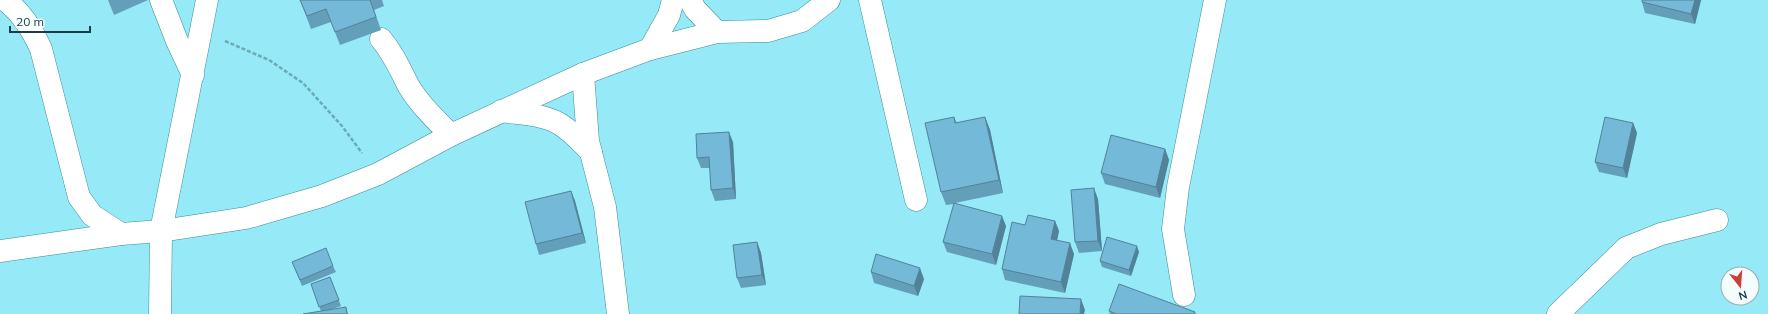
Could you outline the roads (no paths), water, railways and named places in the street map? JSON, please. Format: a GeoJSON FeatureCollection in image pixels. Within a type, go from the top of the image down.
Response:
{"type":"FeatureCollection","features":[{"type":"Feature","properties":{"kind":"street"},"geometry":{"type":"LineString","coordinates":[[5,0],[19,12],[31,28],[41,49],[79,197],[92,215],[121,234]]}},
{"type":"Feature","properties":{"kind":"street"},"geometry":{"type":"LineString","coordinates":[[161,0],[177,41],[193,75]]}},
{"type":"Feature","properties":{"kind":"street"},"geometry":{"type":"LineString","coordinates":[[160,314],[161,232],[207,0]]}},
{"type":"Feature","properties":{"kind":"street"},"geometry":{"type":"LineString","coordinates":[[650,49],[669,14],[673,0]]}},
{"type":"Feature","properties":{"kind":"street"},"geometry":{"type":"LineString","coordinates":[[690,0],[695,9],[717,32]]}},
{"type":"Feature","properties":{"kind":"street"},"geometry":{"type":"LineString","coordinates":[[0,251],[121,234],[161,232],[246,218],[322,196],[378,174],[451,134],[583,74],[650,49],[717,32],[768,31],[802,21],[829,0]]}},
{"type":"Feature","properties":{"kind":"street"},"geometry":{"type":"LineString","coordinates":[[870,0],[916,200]]}},
{"type":"Feature","properties":{"kind":"street"},"geometry":{"type":"LineString","coordinates":[[1184,295],[1173,229],[1178,188],[1215,0]]}},
{"type":"Feature","properties":{"kind":"street"},"geometry":{"type":"LineString","coordinates":[[381,39],[390,50],[417,97],[434,118],[451,134]]}},
{"type":"Feature","properties":{"kind":"street"},"geometry":{"type":"LineString","coordinates":[[583,74],[588,141],[605,207],[618,314]]}},
{"type":"Feature","properties":{"kind":"street"},"geometry":{"type":"LineString","coordinates":[[501,111],[543,118],[559,124],[574,134],[591,152]]}},
{"type":"Feature","properties":{"kind":"street"},"geometry":{"type":"LineString","coordinates":[[1558,314],[1626,248],[1661,234],[1717,220]]}}]}
